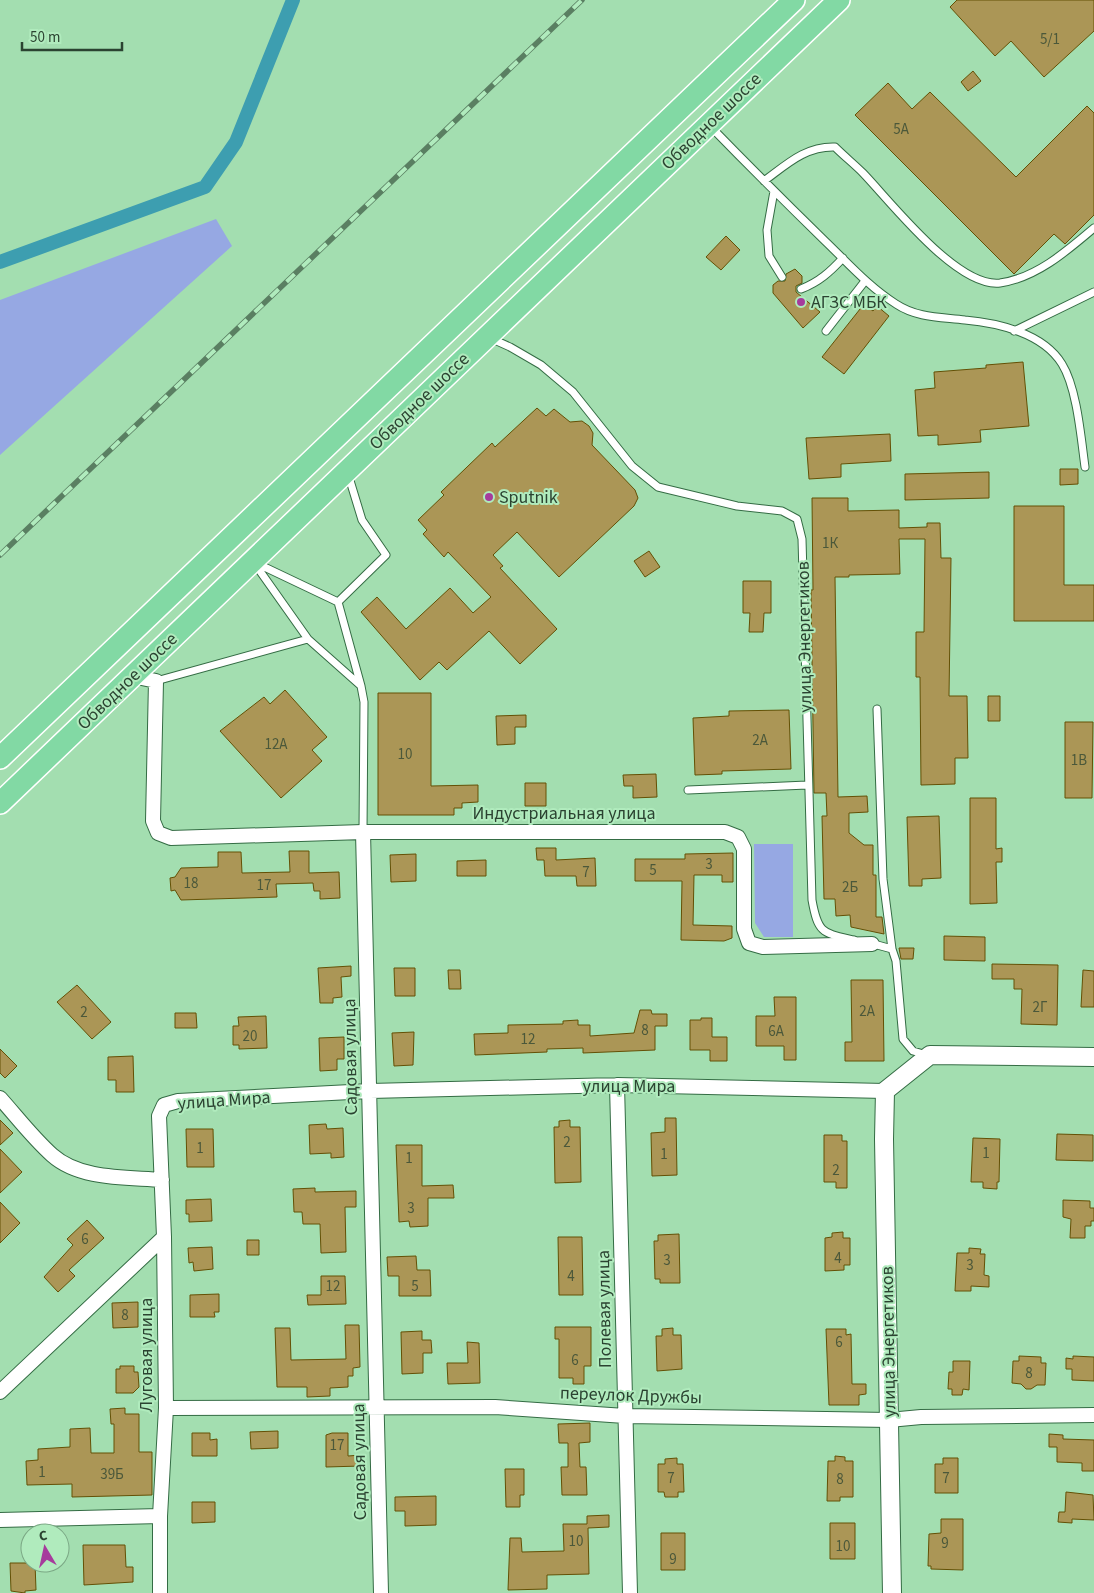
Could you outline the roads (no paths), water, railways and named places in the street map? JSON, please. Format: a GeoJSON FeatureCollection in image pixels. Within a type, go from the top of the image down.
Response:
{"type":"FeatureCollection","features":[{"type":"Feature","properties":{"kind":"main road","name":"Обводное шоссе"},"geometry":{"type":"LineString","coordinates":[[0,758],[794,0]]}},
{"type":"Feature","properties":{"kind":"main road","name":"Обводное шоссе"},"geometry":{"type":"LineString","coordinates":[[0,802],[839,0]]}},
{"type":"Feature","properties":{"kind":"street"},"geometry":{"type":"LineString","coordinates":[[132,676],[156,681]]}},
{"type":"Feature","properties":{"kind":"street","name":"Индустриальная улица"},"geometry":{"type":"LineString","coordinates":[[156,681],[153,821],[158,833],[171,838],[363,832],[725,832],[738,837],[744,849],[744,929],[749,943],[763,947],[872,944]]}},
{"type":"Feature","properties":{"kind":"street","name":"Садовая улица"},"geometry":{"type":"LineString","coordinates":[[363,832],[381,1593]]}},
{"type":"Feature","properties":{"kind":"street"},"geometry":{"type":"LineString","coordinates":[[886,1091],[930,1055],[1094,1057]]}},
{"type":"Feature","properties":{"kind":"street","name":"улица Мира"},"geometry":{"type":"LineString","coordinates":[[159,1116],[164,1105],[178,1101],[370,1091],[617,1085],[886,1091]]}},
{"type":"Feature","properties":{"kind":"street","name":"Полевая улица"},"geometry":{"type":"LineString","coordinates":[[617,1085],[630,1593]]}},
{"type":"Feature","properties":{"kind":"street","name":"улица Энергетиков"},"geometry":{"type":"LineString","coordinates":[[886,1091],[884,1139],[892,1593]]}},
{"type":"Feature","properties":{"kind":"street"},"geometry":{"type":"LineString","coordinates":[[0,1098],[52,1156],[69,1166],[89,1173],[162,1180]]}},
{"type":"Feature","properties":{"kind":"street","name":"Луговая улица"},"geometry":{"type":"LineString","coordinates":[[159,1116],[164,1237],[166,1408],[160,1516],[160,1593]]}},
{"type":"Feature","properties":{"kind":"street"},"geometry":{"type":"LineString","coordinates":[[0,1391],[164,1237]]}},
{"type":"Feature","properties":{"kind":"street","name":"переулок Дружбы"},"geometry":{"type":"LineString","coordinates":[[166,1408],[376,1409],[496,1407],[625,1416],[889,1420],[921,1417],[1094,1415]]}},
{"type":"Feature","properties":{"kind":"street"},"geometry":{"type":"LineString","coordinates":[[0,1520],[160,1516]]}},
{"type":"Feature","properties":{"kind":"lane"},"geometry":{"type":"LineString","coordinates":[[708,124],[865,281],[896,305],[914,313],[968,320],[1014,331],[1049,349],[1064,366],[1073,396],[1085,467]]}},
{"type":"Feature","properties":{"kind":"lane"},"geometry":{"type":"LineString","coordinates":[[764,181],[804,152],[820,147],[835,148],[945,258],[975,278],[998,283],[1026,276],[1065,253],[1094,228]]}},
{"type":"Feature","properties":{"kind":"lane"},"geometry":{"type":"LineString","coordinates":[[774,192],[767,230],[770,256],[782,277]]}},
{"type":"Feature","properties":{"kind":"lane"},"geometry":{"type":"LineString","coordinates":[[801,289],[815,284],[843,258]]}},
{"type":"Feature","properties":{"kind":"lane"},"geometry":{"type":"LineString","coordinates":[[826,331],[865,281]]}},
{"type":"Feature","properties":{"kind":"lane"},"geometry":{"type":"LineString","coordinates":[[1014,331],[1094,292]]}},
{"type":"Feature","properties":{"kind":"lane","name":"улица Энергетиков"},"geometry":{"type":"LineString","coordinates":[[487,337],[510,347],[541,365],[573,392],[632,466],[658,487],[737,506],[782,511],[797,519],[802,539],[807,785],[812,900],[816,918],[826,933],[892,949]]}},
{"type":"Feature","properties":{"kind":"lane"},"geometry":{"type":"LineString","coordinates":[[253,561],[338,602],[386,555],[362,520],[347,470]]}},
{"type":"Feature","properties":{"kind":"lane"},"geometry":{"type":"LineString","coordinates":[[253,561],[308,639],[361,686]]}},
{"type":"Feature","properties":{"kind":"lane","name":"Садовая улица"},"geometry":{"type":"LineString","coordinates":[[338,602],[364,702],[363,832]]}},
{"type":"Feature","properties":{"kind":"lane"},"geometry":{"type":"LineString","coordinates":[[156,681],[308,639]]}},
{"type":"Feature","properties":{"kind":"lane"},"geometry":{"type":"LineString","coordinates":[[877,709],[883,879],[892,949],[896,962],[903,1039],[913,1051],[930,1055]]}},
{"type":"Feature","properties":{"kind":"lane"},"geometry":{"type":"LineString","coordinates":[[688,790],[807,785]]}},
{"type":"Feature","properties":{"kind":"waterway"},"geometry":{"type":"LineString","coordinates":[[0,262],[205,187],[236,142],[293,0]]}},
{"type":"Feature","properties":{"kind":"railway"},"geometry":{"type":"LineString","coordinates":[[0,555],[582,0]]}},
{"type":"Feature","properties":{"kind":"place","name":"АГЗС МБК"},"geometry":{"type":"Point","coordinates":[801,302]}},
{"type":"Feature","properties":{"kind":"place","name":"Sputnik"},"geometry":{"type":"Point","coordinates":[489,497]}}]}
